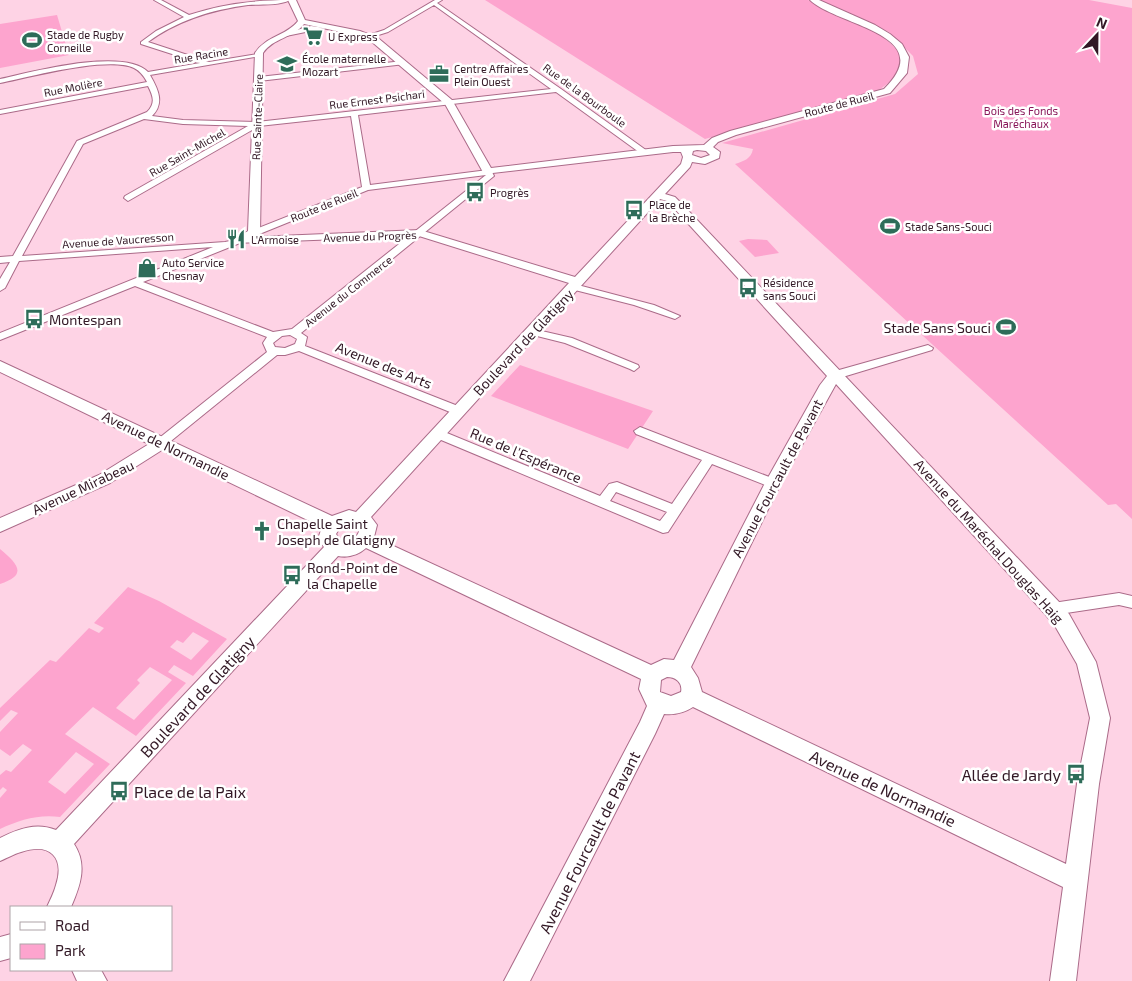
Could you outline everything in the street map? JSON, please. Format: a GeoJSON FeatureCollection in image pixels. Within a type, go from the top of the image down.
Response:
{"type":"FeatureCollection","features":[{"type":"Feature","properties":{"kind":"street"},"geometry":{"type":"LineString","coordinates":[[157,0],[187,16]]}},
{"type":"Feature","properties":{"kind":"street"},"geometry":{"type":"LineString","coordinates":[[208,64],[143,43],[187,16],[255,3],[287,0]]}},
{"type":"Feature","properties":{"kind":"street"},"geometry":{"type":"LineString","coordinates":[[292,0],[302,21],[322,28],[346,30],[369,36],[449,102],[488,172]]}},
{"type":"Feature","properties":{"kind":"street","name":"Route de Rueil"},"geometry":{"type":"LineString","coordinates":[[706,148],[715,140],[734,133],[888,91],[904,71],[906,62],[903,52],[890,37],[882,31],[832,11],[814,0]]}},
{"type":"Feature","properties":{"kind":"street"},"geometry":{"type":"LineString","coordinates":[[369,36],[386,31],[438,2]]}},
{"type":"Feature","properties":{"kind":"street","name":"Rue de la Bourboule"},"geometry":{"type":"LineString","coordinates":[[438,2],[646,152]]}},
{"type":"Feature","properties":{"kind":"street"},"geometry":{"type":"LineString","coordinates":[[286,34],[296,30],[302,21]]}},
{"type":"Feature","properties":{"kind":"street","name":"Rue Sainte-Claire"},"geometry":{"type":"LineString","coordinates":[[246,238],[257,124],[258,56],[260,49],[286,34],[322,28]]}},
{"type":"Feature","properties":{"kind":"street","name":"Rue Racine"},"geometry":{"type":"LineString","coordinates":[[147,74],[258,56]]}},
{"type":"Feature","properties":{"kind":"street"},"geometry":{"type":"LineString","coordinates":[[0,80],[91,64],[118,62],[133,64],[147,74],[158,98],[157,108],[145,116],[80,143],[0,288]]}},
{"type":"Feature","properties":{"kind":"street"},"geometry":{"type":"LineString","coordinates":[[259,79],[403,64]]}},
{"type":"Feature","properties":{"kind":"street","name":"Rue Molière"},"geometry":{"type":"LineString","coordinates":[[0,112],[151,83]]}},
{"type":"Feature","properties":{"kind":"street","name":"Rue Ernest Psichari"},"geometry":{"type":"LineString","coordinates":[[145,116],[183,122],[257,124],[558,90]]}},
{"type":"Feature","properties":{"kind":"street"},"geometry":{"type":"LineString","coordinates":[[354,113],[366,188]]}},
{"type":"Feature","properties":{"kind":"street","name":"Rue Saint-Michel"},"geometry":{"type":"LineString","coordinates":[[128,198],[257,124]]}},
{"type":"Feature","properties":{"kind":"street"},"geometry":{"type":"LineString","coordinates":[[696,147],[714,151],[714,157],[707,160],[689,157],[696,147]]}},
{"type":"Feature","properties":{"kind":"street","name":"Route de Rueil"},"geometry":{"type":"LineString","coordinates":[[0,337],[366,188],[646,152],[668,150],[689,157]]}},
{"type":"Feature","properties":{"kind":"street","name":"Boulevard de Glatigny"},"geometry":{"type":"LineString","coordinates":[[360,518],[658,195],[689,157]]}},
{"type":"Feature","properties":{"kind":"street","name":"Avenue du Commerce"},"geometry":{"type":"LineString","coordinates":[[295,332],[490,176],[488,172]]}},
{"type":"Feature","properties":{"kind":"street","name":"Avenue du Maréchal Douglas Haig"},"geometry":{"type":"LineString","coordinates":[[658,195],[671,199],[677,205],[1053,609],[1062,620],[1086,662],[1095,691],[1100,718],[1088,784],[1062,981]]}},
{"type":"Feature","properties":{"kind":"street","name":"Avenue du Progrès"},"geometry":{"type":"LineString","coordinates":[[246,238],[420,233],[576,284]]}},
{"type":"Feature","properties":{"kind":"street","name":"Avenue de Vaucresson"},"geometry":{"type":"LineString","coordinates":[[0,260],[246,238]]}},
{"type":"Feature","properties":{"kind":"street"},"geometry":{"type":"LineString","coordinates":[[134,282],[273,336]]}},
{"type":"Feature","properties":{"kind":"street"},"geometry":{"type":"LineString","coordinates":[[576,284],[608,297],[637,302],[675,316]]}},
{"type":"Feature","properties":{"kind":"street"},"geometry":{"type":"LineString","coordinates":[[162,442],[274,352],[289,352],[298,347],[302,340],[299,334],[295,332],[282,332],[273,336],[268,343],[270,349],[274,352]]}},
{"type":"Feature","properties":{"kind":"street"},"geometry":{"type":"LineString","coordinates":[[533,332],[568,340],[634,367]]}},
{"type":"Feature","properties":{"kind":"street","name":"Avenue des Arts"},"geometry":{"type":"LineString","coordinates":[[298,347],[459,411]]}},
{"type":"Feature","properties":{"kind":"street"},"geometry":{"type":"LineString","coordinates":[[836,375],[928,348]]}},
{"type":"Feature","properties":{"kind":"street","name":"Avenue de Normandie"},"geometry":{"type":"LineString","coordinates":[[0,366],[332,524]]}},
{"type":"Feature","properties":{"kind":"street","name":"Avenue Fourcault de Pavant"},"geometry":{"type":"LineString","coordinates":[[679,670],[773,483],[827,385],[836,375]]}},
{"type":"Feature","properties":{"kind":"street"},"geometry":{"type":"LineString","coordinates":[[640,431],[773,483]]}},
{"type":"Feature","properties":{"kind":"street","name":"Rue de l'Espérance"},"geometry":{"type":"LineString","coordinates":[[438,434],[663,528],[710,458]]}},
{"type":"Feature","properties":{"kind":"street","name":"Avenue Mirabeau"},"geometry":{"type":"LineString","coordinates":[[0,525],[114,475],[136,463],[162,442]]}},
{"type":"Feature","properties":{"kind":"street"},"geometry":{"type":"LineString","coordinates":[[602,503],[613,487],[617,487],[675,510]]}},
{"type":"Feature","properties":{"kind":"street"},"geometry":{"type":"LineString","coordinates":[[343,518],[360,518],[365,521],[369,530],[365,540],[354,548],[334,548],[330,544],[326,534],[332,524],[343,518]]}},
{"type":"Feature","properties":{"kind":"street"},"geometry":{"type":"LineString","coordinates":[[365,540],[652,675]]}},
{"type":"Feature","properties":{"kind":"street","name":"Boulevard de Glatigny"},"geometry":{"type":"LineString","coordinates":[[59,843],[334,548]]}},
{"type":"Feature","properties":{"kind":"street"},"geometry":{"type":"LineString","coordinates":[[1053,609],[1120,599],[1132,602]]}},
{"type":"Feature","properties":{"kind":"street"},"geometry":{"type":"LineString","coordinates":[[664,668],[679,670],[691,684],[690,696],[687,701],[676,706],[664,705],[658,702],[648,686],[652,675],[664,668]]}},
{"type":"Feature","properties":{"kind":"street","name":"Avenue de Normandie"},"geometry":{"type":"LineString","coordinates":[[690,696],[1075,880]]}},
{"type":"Feature","properties":{"kind":"street","name":"Avenue Fourcault de Pavant"},"geometry":{"type":"LineString","coordinates":[[517,981],[643,736],[658,702]]}},
{"type":"Feature","properties":{"kind":"street"},"geometry":{"type":"LineString","coordinates":[[0,850],[19,840],[31,838],[42,837],[59,843],[66,850],[72,871],[70,884],[59,906]]}},
{"type":"Feature","properties":{"kind":"street"},"geometry":{"type":"LineString","coordinates":[[85,971],[94,981]]}},
{"type":"Feature","properties":{"kind":"green space"},"geometry":{"type":"Polygon","coordinates":[[[485,0],[808,0],[879,33],[904,56],[903,72],[879,90],[705,139],[485,0]]]}},
{"type":"Feature","properties":{"kind":"green space","name":"Bois des Fonds Maréchaux"},"geometry":{"type":"Polygon","coordinates":[[[819,0],[1089,0],[1132,8],[1132,519],[1116,504],[1108,505],[735,164],[749,157],[753,149],[722,143],[895,94],[918,74],[913,56],[889,32],[819,0]]]}},
{"type":"Feature","properties":{"kind":"green space","name":"Stade de Rugby Corneille"},"geometry":{"type":"Polygon","coordinates":[[[57,15],[69,55],[0,68],[0,24],[57,15]]]}},
{"type":"Feature","properties":{"kind":"green space"},"geometry":{"type":"Polygon","coordinates":[[[748,239],[767,240],[779,253],[755,257],[739,241],[748,239]]]}},
{"type":"Feature","properties":{"kind":"green space"},"geometry":{"type":"Polygon","coordinates":[[[520,365],[653,411],[628,449],[491,396],[520,365]]]}},
{"type":"Feature","properties":{"kind":"green space"},"geometry":{"type":"Polygon","coordinates":[[[0,549],[15,564],[17,573],[9,581],[0,584],[0,549]]]}},
{"type":"Feature","properties":{"kind":"green space"},"geometry":{"type":"Polygon","coordinates":[[[128,587],[159,601],[227,639],[193,676],[174,665],[168,672],[186,683],[136,736],[93,707],[65,734],[110,764],[60,817],[44,816],[29,819],[0,829],[0,798],[7,790],[3,787],[0,790],[0,775],[6,770],[11,772],[32,750],[23,744],[10,756],[0,749],[0,732],[18,713],[11,710],[0,721],[0,708],[50,660],[56,662],[89,628],[99,633],[104,628],[94,623],[128,587]],[[193,632],[183,643],[177,640],[170,647],[191,660],[209,641],[193,632]],[[150,667],[137,680],[140,683],[116,708],[134,720],[172,680],[150,667]],[[76,752],[48,782],[65,794],[94,764],[76,752]]]}},
{"type":"Feature","properties":{"kind":"place","name":"U Express"},"geometry":{"type":"Point","coordinates":[313,36]}},
{"type":"Feature","properties":{"kind":"place","name":"Stade de Rugby Corneille"},"geometry":{"type":"Point","coordinates":[32,40]}},
{"type":"Feature","properties":{"kind":"place","name":"École maternelle Mozart"},"geometry":{"type":"Point","coordinates":[287,64]}},
{"type":"Feature","properties":{"kind":"place","name":"Centre Affaires Plein Ouest"},"geometry":{"type":"Point","coordinates":[439,74]}},
{"type":"Feature","properties":{"kind":"place","name":"Progrès"},"geometry":{"type":"Point","coordinates":[475,192]}},
{"type":"Feature","properties":{"kind":"place","name":"Place de la Brèche"},"geometry":{"type":"Point","coordinates":[634,210]}},
{"type":"Feature","properties":{"kind":"place","name":"Stade Sans-Souci"},"geometry":{"type":"Point","coordinates":[890,226]}},
{"type":"Feature","properties":{"kind":"place","name":"L'Armoise"},"geometry":{"type":"Point","coordinates":[236,239]}},
{"type":"Feature","properties":{"kind":"place","name":"Auto Service Chesnay"},"geometry":{"type":"Point","coordinates":[147,268]}},
{"type":"Feature","properties":{"kind":"place","name":"Résidence sans Souci"},"geometry":{"type":"Point","coordinates":[748,288]}},
{"type":"Feature","properties":{"kind":"place","name":"Montespan"},"geometry":{"type":"Point","coordinates":[34,319]}},
{"type":"Feature","properties":{"kind":"place","name":"Stade Sans Souci"},"geometry":{"type":"Point","coordinates":[1006,327]}},
{"type":"Feature","properties":{"kind":"place","name":"Chapelle Saint Joseph de Glatigny"},"geometry":{"type":"Point","coordinates":[262,531]}},
{"type":"Feature","properties":{"kind":"place","name":"Rond-Point de la Chapelle"},"geometry":{"type":"Point","coordinates":[292,575]}},
{"type":"Feature","properties":{"kind":"place","name":"Allée de Jardy"},"geometry":{"type":"Point","coordinates":[1076,774]}},
{"type":"Feature","properties":{"kind":"place","name":"Place de la Paix"},"geometry":{"type":"Point","coordinates":[119,791]}}]}
